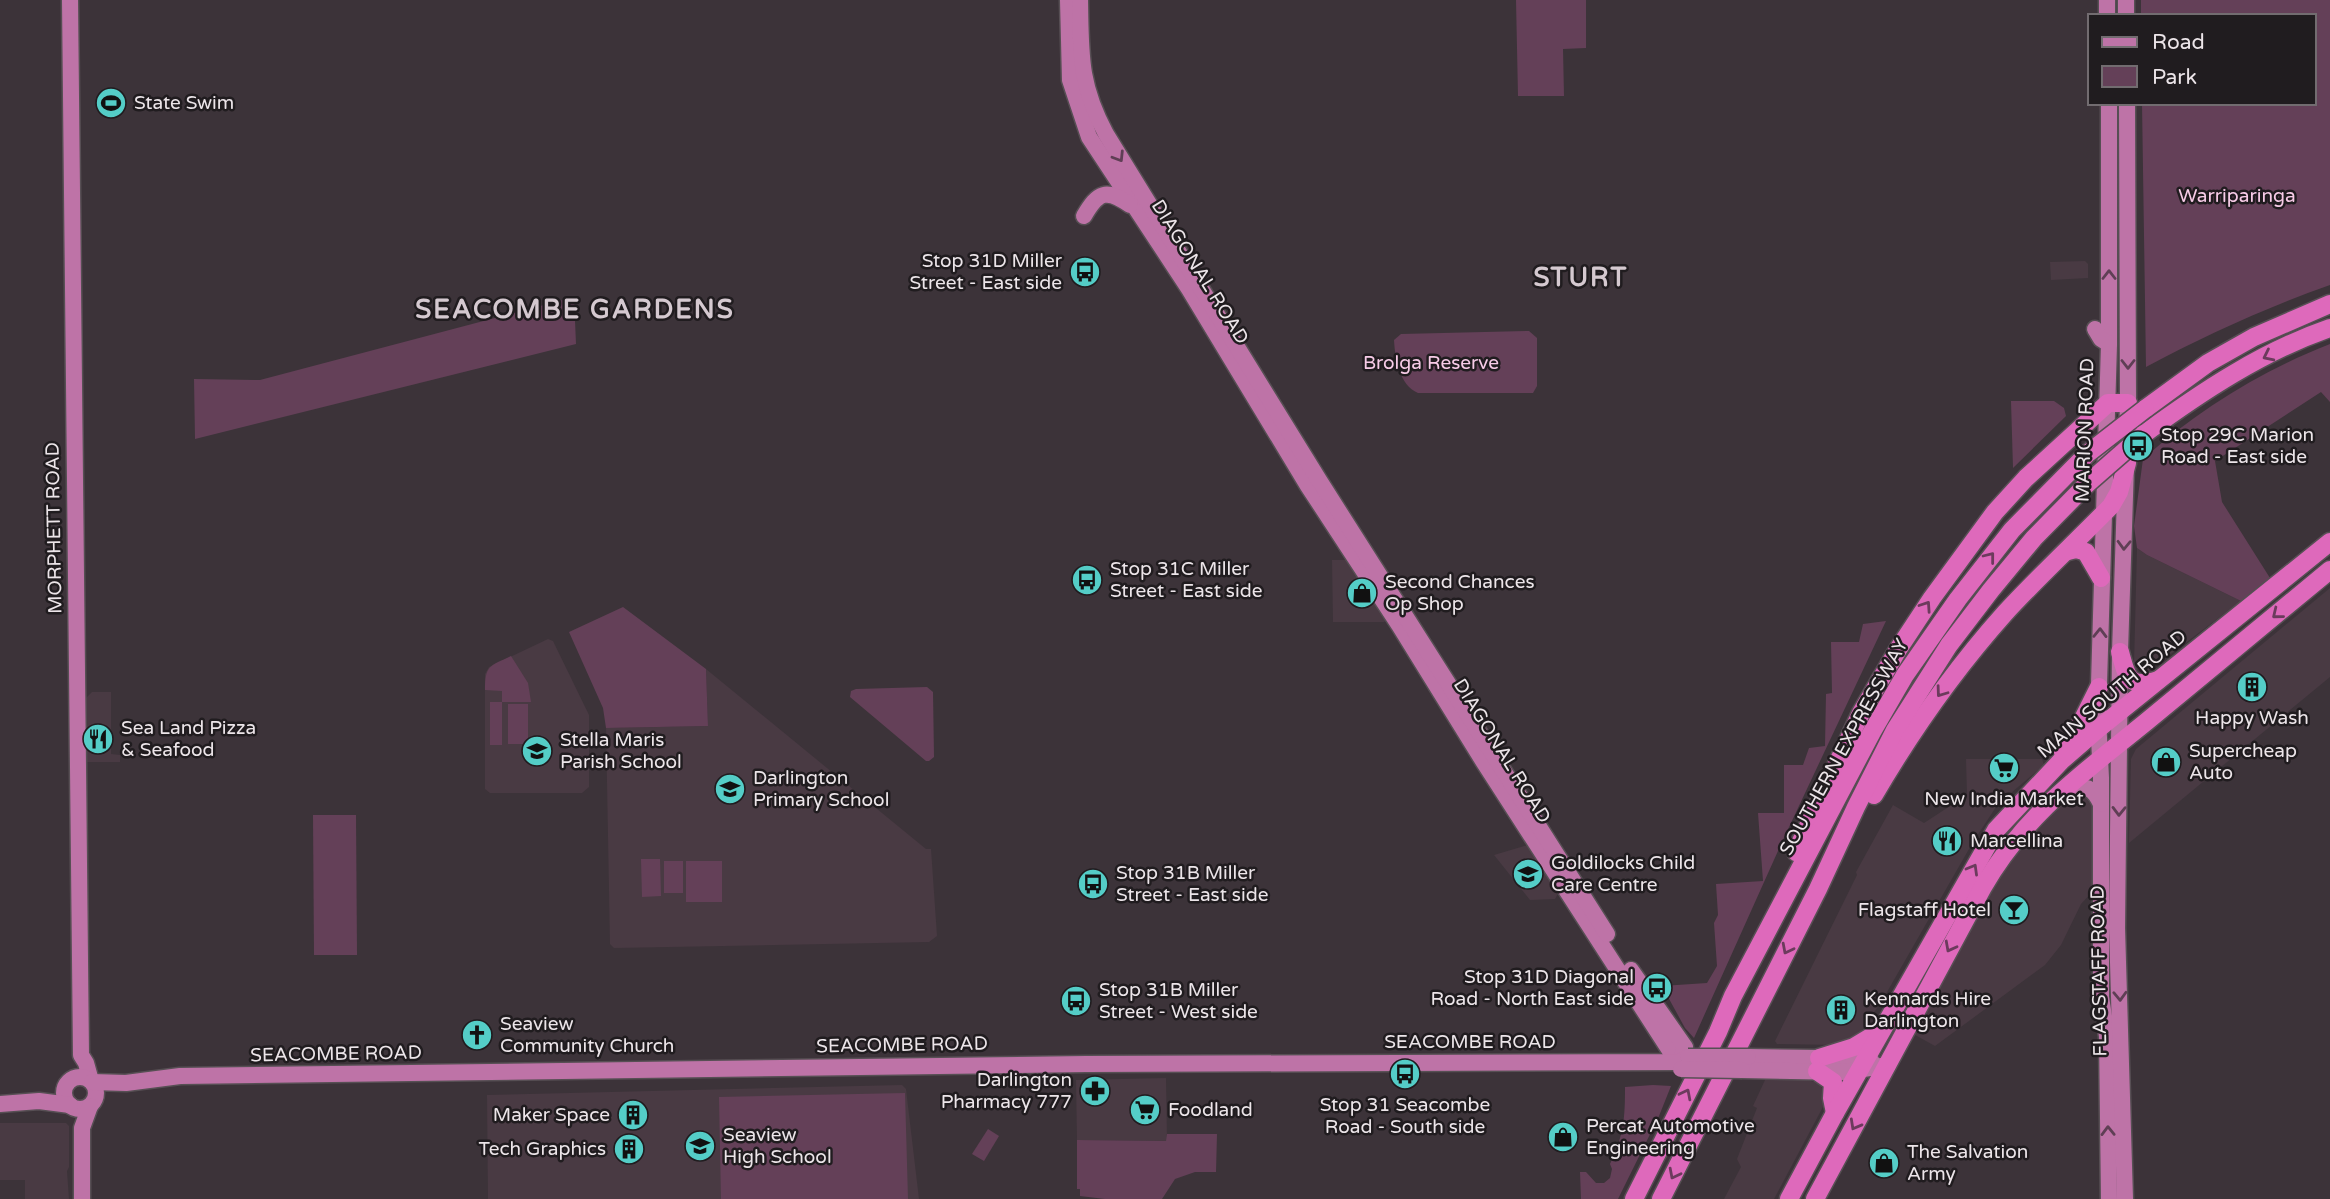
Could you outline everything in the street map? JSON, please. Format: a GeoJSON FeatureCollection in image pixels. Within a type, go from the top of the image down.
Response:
{"type":"FeatureCollection","features":[{"type":"Feature","properties":{"kind":"highway","name":"SOUTHERN EXPRESSWAY"},"geometry":{"type":"LineString","coordinates":[[1634,1199],[1718,1032],[1733,996],[1872,732],[1905,675],[1958,599],[2012,530],[2136,406],[2254,337],[2330,304]]}},
{"type":"Feature","properties":{"kind":"highway","name":"SOUTHERN EXPRESSWAY"},"geometry":{"type":"LineString","coordinates":[[1661,1199],[1895,730],[1950,645],[2026,548],[2088,483],[2144,434],[2223,380],[2330,328]]}},
{"type":"Feature","properties":{"kind":"highway"},"geometry":{"type":"LineString","coordinates":[[1733,996],[1762,923],[1841,753],[1899,648],[1932,598],[1995,512],[2026,478],[2108,403],[2136,406]]}},
{"type":"Feature","properties":{"kind":"highway"},"geometry":{"type":"LineString","coordinates":[[1818,889],[1903,747],[1952,676],[2027,589],[2104,514],[2116,499],[2127,463]]}},
{"type":"Feature","properties":{"kind":"highway","name":"MAIN SOUTH ROAD"},"geometry":{"type":"LineString","coordinates":[[1789,1199],[1996,830],[2053,770],[2098,729],[2330,542]]}},
{"type":"Feature","properties":{"kind":"highway"},"geometry":{"type":"LineString","coordinates":[[2068,551],[2076,549],[2086,552],[2101,578]]}},
{"type":"Feature","properties":{"kind":"highway"},"geometry":{"type":"LineString","coordinates":[[2306,564],[2330,550]]}},
{"type":"Feature","properties":{"kind":"highway"},"geometry":{"type":"LineString","coordinates":[[1815,1199],[1998,860],[2030,821],[2064,789],[2330,570]]}},
{"type":"Feature","properties":{"kind":"highway"},"geometry":{"type":"LineString","coordinates":[[2120,652],[2127,676],[2134,682],[2144,684],[2162,679]]}},
{"type":"Feature","properties":{"kind":"highway"},"geometry":{"type":"LineString","coordinates":[[2053,770],[2056,760],[2073,738],[2099,687]]}},
{"type":"Feature","properties":{"kind":"highway"},"geometry":{"type":"LineString","coordinates":[[1835,1113],[1833,1082],[1818,1065],[1882,1030]]}},
{"type":"Feature","properties":{"kind":"main road","name":"MORPHETT ROAD"},"geometry":{"type":"LineString","coordinates":[[68,1084],[81,1055],[70,0]]}},
{"type":"Feature","properties":{"kind":"main road","name":"DIAGONAL ROAD"},"geometry":{"type":"LineString","coordinates":[[1068,0],[1070,80],[1089,137],[1135,208],[1153,223]]}},
{"type":"Feature","properties":{"kind":"main road","name":"DIAGONAL ROAD"},"geometry":{"type":"LineString","coordinates":[[1080,0],[1082,62],[1088,96],[1189,289],[1412,636],[1670,1051],[1683,1063]]}},
{"type":"Feature","properties":{"kind":"main road"},"geometry":{"type":"LineString","coordinates":[[1088,96],[1089,137]]}},
{"type":"Feature","properties":{"kind":"main road","name":"MARION ROAD"},"geometry":{"type":"LineString","coordinates":[[2100,758],[2098,729],[2101,578],[2109,344],[2109,105]]}},
{"type":"Feature","properties":{"kind":"main road"},"geometry":{"type":"LineString","coordinates":[[2121,712],[2120,652],[2127,463],[2136,406],[2128,325],[2127,105]]}},
{"type":"Feature","properties":{"kind":"main road"},"geometry":{"type":"LineString","coordinates":[[2109,134],[2117,136],[2127,146]]}},
{"type":"Feature","properties":{"kind":"main road"},"geometry":{"type":"LineString","coordinates":[[1084,216],[1097,196],[1103,194],[1121,198],[1135,208]]}},
{"type":"Feature","properties":{"kind":"main road"},"geometry":{"type":"LineString","coordinates":[[2095,329],[2103,341],[2109,344],[2118,341],[2128,325]]}},
{"type":"Feature","properties":{"kind":"main road","name":"FLAGSTAFF ROAD"},"geometry":{"type":"LineString","coordinates":[[2121,712],[2117,928],[2125,1199]]}},
{"type":"Feature","properties":{"kind":"main road","name":"FLAGSTAFF ROAD"},"geometry":{"type":"LineString","coordinates":[[2100,758],[2101,997],[2107,1036],[2109,1199]]}},
{"type":"Feature","properties":{"kind":"main road"},"geometry":{"type":"LineString","coordinates":[[2064,789],[2088,788],[2095,793],[2101,804]]}},
{"type":"Feature","properties":{"kind":"main road"},"geometry":{"type":"LineString","coordinates":[[2102,915],[2117,928],[2102,942]]}},
{"type":"Feature","properties":{"kind":"main road","name":"MORPHETT ROAD"},"geometry":{"type":"LineString","coordinates":[[81,1055],[91,1082]]}},
{"type":"Feature","properties":{"kind":"main road","name":"SEACOMBE ROAD"},"geometry":{"type":"LineString","coordinates":[[91,1082],[126,1083],[180,1076],[1086,1064],[1888,1065]]}},
{"type":"Feature","properties":{"kind":"main road"},"geometry":{"type":"LineString","coordinates":[[39,1101],[80,1077],[91,1082],[96,1094],[82,1128],[82,1199]]}},
{"type":"Feature","properties":{"kind":"main road","name":"SEACOMBE ROAD"},"geometry":{"type":"LineString","coordinates":[[91,1105],[115,1093],[126,1083]]}},
{"type":"Feature","properties":{"kind":"main road"},"geometry":{"type":"LineString","coordinates":[[68,1084],[65,1095],[82,1128]]}},
{"type":"Feature","properties":{"kind":"main road"},"geometry":{"type":"LineString","coordinates":[[0,1104],[39,1101],[80,1109],[91,1105]]}},
{"type":"Feature","properties":{"kind":"shaded area"},"geometry":{"type":"Polygon","coordinates":[[[2085,261],[2088,264],[2088,278],[2051,280],[2050,262],[2085,261]]]}},
{"type":"Feature","properties":{"kind":"shaded area"},"geometry":{"type":"Polygon","coordinates":[[[2137,548],[2241,601],[2147,672],[2136,669],[2134,664],[2137,548]]]}},
{"type":"Feature","properties":{"kind":"shaded area"},"geometry":{"type":"Polygon","coordinates":[[[1332,560],[1351,560],[1389,618],[1384,622],[1333,622],[1332,560]]]}},
{"type":"Feature","properties":{"kind":"shaded area"},"geometry":{"type":"Polygon","coordinates":[[[2330,588],[2330,677],[2129,843],[2131,759],[2136,749],[2330,588]]]}},
{"type":"Feature","properties":{"kind":"shaded area","name":"Stella Maris Parish School"},"geometry":{"type":"Polygon","coordinates":[[[548,639],[553,641],[589,715],[589,787],[582,793],[490,793],[485,789],[485,674],[489,667],[548,639]]]}},
{"type":"Feature","properties":{"kind":"shaded area","name":"Darlington Primary School"},"geometry":{"type":"Polygon","coordinates":[[[706,669],[926,849],[931,849],[937,936],[929,942],[614,948],[610,944],[606,728],[708,726],[706,669]]]}},
{"type":"Feature","properties":{"kind":"shaded area"},"geometry":{"type":"Polygon","coordinates":[[[92,692],[111,692],[111,754],[120,755],[120,762],[86,762],[85,699],[92,692]]]}},
{"type":"Feature","properties":{"kind":"shaded area"},"geometry":{"type":"Polygon","coordinates":[[[1966,759],[2042,759],[2044,765],[1998,804],[1973,842],[1883,999],[1856,1039],[1839,1045],[1777,1044],[1775,1041],[1857,875],[1856,872],[1893,805],[1924,823],[1967,795],[1966,759]]]}},
{"type":"Feature","properties":{"kind":"shaded area"},"geometry":{"type":"Polygon","coordinates":[[[2081,792],[2095,803],[2093,891],[2081,904],[2061,945],[2045,965],[1935,1046],[1915,1035],[1996,883],[2014,856],[2066,799],[2081,792]]]}},
{"type":"Feature","properties":{"kind":"shaded area","name":"Goldilocks Child Care Centre"},"geometry":{"type":"Polygon","coordinates":[[[1528,845],[1559,892],[1555,899],[1530,900],[1494,855],[1528,845]]]}},
{"type":"Feature","properties":{"kind":"shaded area"},"geometry":{"type":"Polygon","coordinates":[[[1166,1078],[1167,1141],[1077,1140],[1076,1080],[1166,1078]]]}},
{"type":"Feature","properties":{"kind":"shaded area"},"geometry":{"type":"Polygon","coordinates":[[[1765,1080],[1807,1080],[1819,1083],[1825,1094],[1824,1105],[1774,1199],[1724,1199],[1741,1167],[1737,1159],[1757,1108],[1753,1106],[1765,1080]]]}},
{"type":"Feature","properties":{"kind":"shaded area","name":"Seaview High School"},"geometry":{"type":"Polygon","coordinates":[[[902,1085],[906,1089],[919,1199],[488,1199],[487,1095],[902,1085]]]}},
{"type":"Feature","properties":{"kind":"shaded area"},"geometry":{"type":"Polygon","coordinates":[[[0,1123],[66,1123],[69,1126],[69,1199],[25,1199],[25,1180],[0,1180],[0,1123]]]}},
{"type":"Feature","properties":{"kind":"green space"},"geometry":{"type":"Polygon","coordinates":[[[1516,0],[1586,0],[1586,48],[1563,49],[1564,96],[1518,96],[1516,0]]]}},
{"type":"Feature","properties":{"kind":"green space","name":"Warriparinga"},"geometry":{"type":"Polygon","coordinates":[[[2141,0],[2330,0],[2330,285],[2236,323],[2146,367],[2142,105],[2316,105],[2316,14],[2141,14],[2141,0]]]}},
{"type":"Feature","properties":{"kind":"green space"},"geometry":{"type":"Polygon","coordinates":[[[574,297],[576,344],[195,439],[194,379],[260,380],[574,297]]]}},
{"type":"Feature","properties":{"kind":"green space","name":"Brolga Reserve"},"geometry":{"type":"Polygon","coordinates":[[[1529,331],[1537,338],[1537,386],[1533,393],[1418,393],[1406,384],[1397,363],[1394,340],[1401,334],[1529,331]]]}},
{"type":"Feature","properties":{"kind":"green space"},"geometry":{"type":"Polygon","coordinates":[[[2330,344],[2330,402],[2321,392],[2215,461],[2222,502],[2270,578],[2241,601],[2137,548],[2134,526],[2143,459],[2186,424],[2231,393],[2279,366],[2330,344]]]}},
{"type":"Feature","properties":{"kind":"green space"},"geometry":{"type":"Polygon","coordinates":[[[2011,401],[2054,401],[2064,408],[2066,416],[2013,468],[2011,401]]]}},
{"type":"Feature","properties":{"kind":"green space"},"geometry":{"type":"Polygon","coordinates":[[[623,607],[706,669],[708,726],[606,728],[603,708],[569,632],[623,607]]]}},
{"type":"Feature","properties":{"kind":"green space"},"geometry":{"type":"Polygon","coordinates":[[[1886,621],[1694,1038],[1685,1028],[1662,986],[1707,983],[1717,966],[1714,923],[1718,915],[1716,884],[1763,881],[1758,813],[1784,813],[1784,765],[1803,765],[1809,748],[1825,746],[1826,694],[1832,693],[1831,642],[1859,642],[1863,624],[1886,621]]]}},
{"type":"Feature","properties":{"kind":"green space"},"geometry":{"type":"Polygon","coordinates":[[[511,656],[528,683],[531,702],[502,702],[502,691],[485,690],[486,676],[490,667],[511,656]]]}},
{"type":"Feature","properties":{"kind":"green space"},"geometry":{"type":"Polygon","coordinates":[[[927,687],[933,692],[934,757],[929,761],[850,697],[851,691],[856,689],[927,687]]]}},
{"type":"Feature","properties":{"kind":"green space"},"geometry":{"type":"Polygon","coordinates":[[[490,702],[502,702],[502,745],[490,745],[490,702]]]}},
{"type":"Feature","properties":{"kind":"green space"},"geometry":{"type":"Polygon","coordinates":[[[508,704],[528,704],[528,744],[508,744],[508,704]]]}},
{"type":"Feature","properties":{"kind":"green space"},"geometry":{"type":"Polygon","coordinates":[[[313,815],[356,815],[357,955],[314,955],[313,815]]]}},
{"type":"Feature","properties":{"kind":"green space"},"geometry":{"type":"Polygon","coordinates":[[[641,859],[660,859],[661,896],[642,897],[641,859]]]}},
{"type":"Feature","properties":{"kind":"green space"},"geometry":{"type":"Polygon","coordinates":[[[664,861],[683,861],[683,893],[664,893],[664,861]]]}},
{"type":"Feature","properties":{"kind":"green space"},"geometry":{"type":"Polygon","coordinates":[[[686,861],[722,861],[722,902],[686,902],[686,861]]]}},
{"type":"Feature","properties":{"kind":"green space"},"geometry":{"type":"Polygon","coordinates":[[[1671,1086],[1618,1199],[1581,1199],[1580,1172],[1586,1172],[1596,1183],[1604,1183],[1610,1178],[1610,1164],[1623,1126],[1625,1087],[1671,1086]]]}},
{"type":"Feature","properties":{"kind":"green space"},"geometry":{"type":"Polygon","coordinates":[[[905,1093],[908,1199],[721,1199],[719,1097],[905,1093]]]}},
{"type":"Feature","properties":{"kind":"green space"},"geometry":{"type":"Polygon","coordinates":[[[988,1129],[999,1136],[984,1161],[972,1154],[988,1129]]]}},
{"type":"Feature","properties":{"kind":"green space"},"geometry":{"type":"Polygon","coordinates":[[[1167,1134],[1217,1134],[1216,1172],[1195,1172],[1175,1179],[1162,1199],[1080,1196],[1080,1189],[1077,1189],[1077,1140],[1166,1141],[1167,1134]]]}},
{"type":"Feature","properties":{"kind":"place","name":"State Swim"},"geometry":{"type":"Point","coordinates":[111,103]}},
{"type":"Feature","properties":{"kind":"place","name":"Stop 31D Miller Street - East side"},"geometry":{"type":"Point","coordinates":[1085,272]}},
{"type":"Feature","properties":{"kind":"place","name":"Stop 29C Marion Road - East side"},"geometry":{"type":"Point","coordinates":[2138,446]}},
{"type":"Feature","properties":{"kind":"place","name":"Stop 31C Miller Street - East side"},"geometry":{"type":"Point","coordinates":[1087,580]}},
{"type":"Feature","properties":{"kind":"place","name":"Second Chances Op Shop"},"geometry":{"type":"Point","coordinates":[1362,593]}},
{"type":"Feature","properties":{"kind":"place","name":"Happy Wash"},"geometry":{"type":"Point","coordinates":[2252,687]}},
{"type":"Feature","properties":{"kind":"place","name":"Sea Land Pizza & Seafood"},"geometry":{"type":"Point","coordinates":[98,739]}},
{"type":"Feature","properties":{"kind":"place","name":"Stella Maris Parish School"},"geometry":{"type":"Point","coordinates":[537,751]}},
{"type":"Feature","properties":{"kind":"place","name":"Supercheap Auto"},"geometry":{"type":"Point","coordinates":[2166,762]}},
{"type":"Feature","properties":{"kind":"place","name":"New India Market"},"geometry":{"type":"Point","coordinates":[2004,768]}},
{"type":"Feature","properties":{"kind":"place","name":"Darlington Primary School"},"geometry":{"type":"Point","coordinates":[730,789]}},
{"type":"Feature","properties":{"kind":"place","name":"Marcellina"},"geometry":{"type":"Point","coordinates":[1947,841]}},
{"type":"Feature","properties":{"kind":"place","name":"Goldilocks Child Care Centre"},"geometry":{"type":"Point","coordinates":[1528,874]}},
{"type":"Feature","properties":{"kind":"place","name":"Stop 31B Miller Street - East side"},"geometry":{"type":"Point","coordinates":[1093,884]}},
{"type":"Feature","properties":{"kind":"place","name":"Flagstaff Hotel"},"geometry":{"type":"Point","coordinates":[2014,910]}},
{"type":"Feature","properties":{"kind":"place","name":"Stop 31D Diagonal Road - North East side"},"geometry":{"type":"Point","coordinates":[1657,988]}},
{"type":"Feature","properties":{"kind":"place","name":"Stop 31B Miller Street - West side"},"geometry":{"type":"Point","coordinates":[1076,1001]}},
{"type":"Feature","properties":{"kind":"place","name":"Kennards Hire Darlington"},"geometry":{"type":"Point","coordinates":[1841,1010]}},
{"type":"Feature","properties":{"kind":"place","name":"Seaview Community Church"},"geometry":{"type":"Point","coordinates":[477,1035]}},
{"type":"Feature","properties":{"kind":"place","name":"Stop 31 Seacombe Road - South side"},"geometry":{"type":"Point","coordinates":[1405,1074]}},
{"type":"Feature","properties":{"kind":"place","name":"Darlington Pharmacy 777"},"geometry":{"type":"Point","coordinates":[1095,1091]}},
{"type":"Feature","properties":{"kind":"place","name":"Foodland"},"geometry":{"type":"Point","coordinates":[1145,1110]}},
{"type":"Feature","properties":{"kind":"place","name":"Maker Space"},"geometry":{"type":"Point","coordinates":[633,1115]}},
{"type":"Feature","properties":{"kind":"place","name":"Percat Automotive Engineering"},"geometry":{"type":"Point","coordinates":[1563,1137]}},
{"type":"Feature","properties":{"kind":"place","name":"Seaview High School"},"geometry":{"type":"Point","coordinates":[700,1146]}},
{"type":"Feature","properties":{"kind":"place","name":"Tech Graphics"},"geometry":{"type":"Point","coordinates":[629,1149]}},
{"type":"Feature","properties":{"kind":"place","name":"The Salvation Army"},"geometry":{"type":"Point","coordinates":[1884,1163]}},
{"type":"Feature","properties":{"kind":"district","name":"STURT"},"geometry":{"type":"Point","coordinates":[1581,277]}},
{"type":"Feature","properties":{"kind":"district","name":"SEACOMBE GARDENS"},"geometry":{"type":"Point","coordinates":[575,309]}}]}
